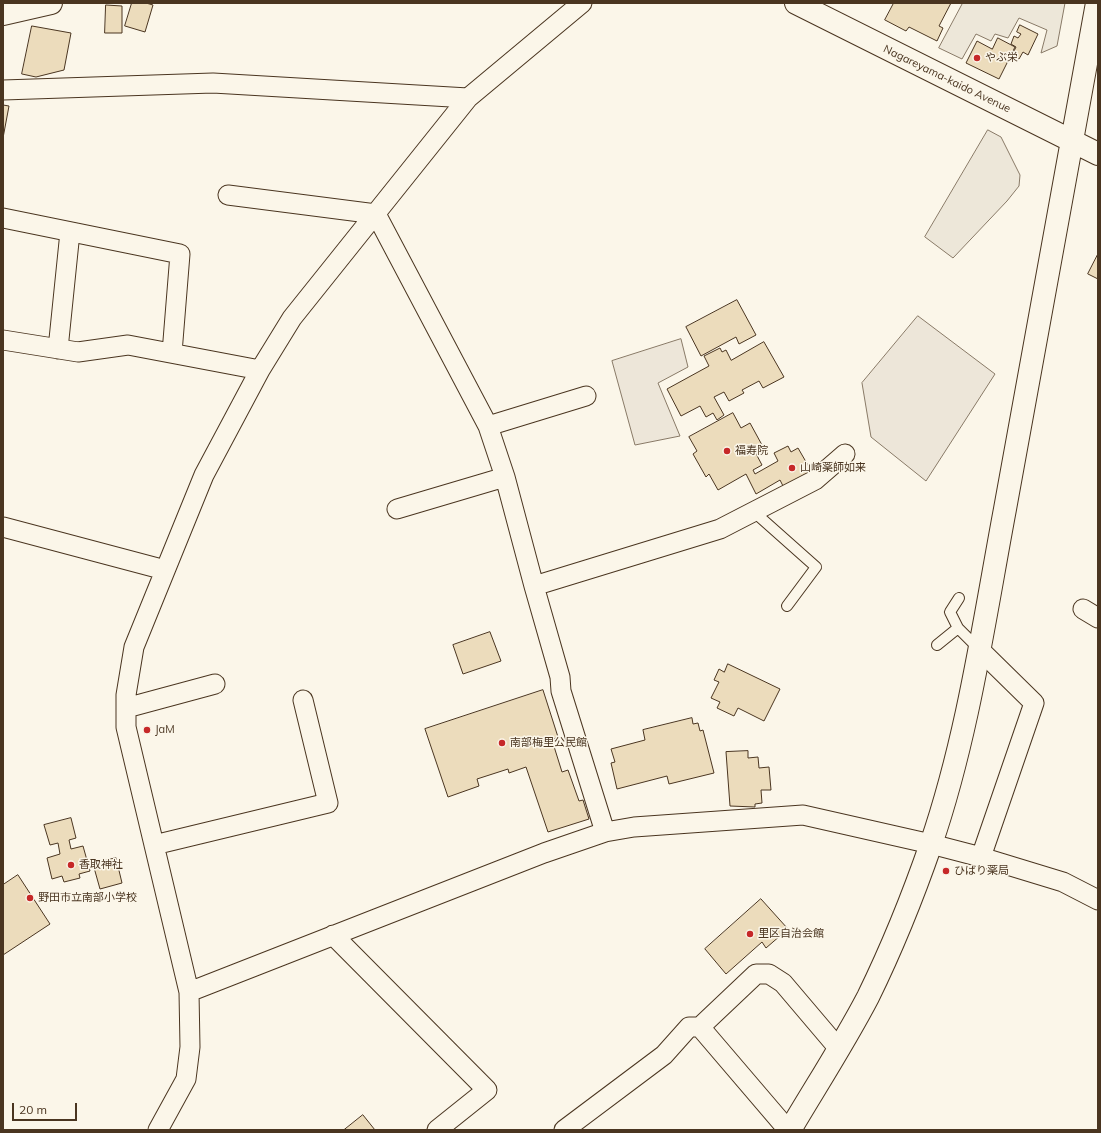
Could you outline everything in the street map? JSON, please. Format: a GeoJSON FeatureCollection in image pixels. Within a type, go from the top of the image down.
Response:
{"type":"FeatureCollection","features":[{"type":"Feature","properties":{"kind":"street"},"geometry":{"type":"LineString","coordinates":[[158,1130],[186,1079],[190,1047],[189,992],[126,728],[126,695],[134,647],[204,475],[260,370],[292,318],[468,98],[582,3]]}},
{"type":"Feature","properties":{"kind":"street","name":"Nagareyama-kaido Avenue"},"geometry":{"type":"LineString","coordinates":[[796,3],[1098,154]]}},
{"type":"Feature","properties":{"kind":"street"},"geometry":{"type":"LineString","coordinates":[[700,1027],[789,1130],[839,1049],[868,997],[895,938],[931,844],[959,743],[979,649],[1037,335],[1070,140],[1097,3]]}},
{"type":"Feature","properties":{"kind":"street"},"geometry":{"type":"LineString","coordinates":[[3,14],[41,4]]}},
{"type":"Feature","properties":{"kind":"street"},"geometry":{"type":"LineString","coordinates":[[3,90],[214,83],[468,98]]}},
{"type":"Feature","properties":{"kind":"street"},"geometry":{"type":"LineString","coordinates":[[228,195],[376,214]]}},
{"type":"Feature","properties":{"kind":"street"},"geometry":{"type":"LineString","coordinates":[[376,214],[488,426],[505,477],[560,677],[561,691],[605,832]]}},
{"type":"Feature","properties":{"kind":"street"},"geometry":{"type":"LineString","coordinates":[[3,218],[180,254],[172,353]]}},
{"type":"Feature","properties":{"kind":"street"},"geometry":{"type":"LineString","coordinates":[[58,349],[70,232]]}},
{"type":"Feature","properties":{"kind":"street"},"geometry":{"type":"LineString","coordinates":[[3,340],[78,352],[128,345],[260,370]]}},
{"type":"Feature","properties":{"kind":"street"},"geometry":{"type":"LineString","coordinates":[[488,426],[586,396]]}},
{"type":"Feature","properties":{"kind":"street"},"geometry":{"type":"LineString","coordinates":[[534,586],[720,529],[815,480],[846,454]]}},
{"type":"Feature","properties":{"kind":"street"},"geometry":{"type":"LineString","coordinates":[[397,508],[505,477]]}},
{"type":"Feature","properties":{"kind":"street"},"geometry":{"type":"LineString","coordinates":[[3,527],[165,570]]}},
{"type":"Feature","properties":{"kind":"street"},"geometry":{"type":"LineString","coordinates":[[979,649],[1034,703],[980,857]]}},
{"type":"Feature","properties":{"kind":"street"},"geometry":{"type":"LineString","coordinates":[[126,708],[215,684]]}},
{"type":"Feature","properties":{"kind":"street"},"geometry":{"type":"LineString","coordinates":[[154,845],[328,803],[303,700]]}},
{"type":"Feature","properties":{"kind":"street"},"geometry":{"type":"LineString","coordinates":[[189,992],[544,853],[605,832],[634,827],[803,814],[980,857],[1063,882],[1098,900]]}},
{"type":"Feature","properties":{"kind":"street"},"geometry":{"type":"LineString","coordinates":[[334,935],[487,1090],[437,1130]]}},
{"type":"Feature","properties":{"kind":"street"},"geometry":{"type":"LineString","coordinates":[[564,1130],[664,1055],[689,1027],[700,1027],[756,974],[769,974],[783,983],[839,1049]]}},
{"type":"Feature","properties":{"kind":"lane"},"geometry":{"type":"LineString","coordinates":[[753,511],[816,567],[787,606]]}},
{"type":"Feature","properties":{"kind":"lane"},"geometry":{"type":"LineString","coordinates":[[959,598],[950,612],[958,628],[979,649]]}},
{"type":"Feature","properties":{"kind":"lane"},"geometry":{"type":"LineString","coordinates":[[937,645],[958,628]]}},
{"type":"Feature","properties":{"kind":"shaded area"},"geometry":{"type":"Polygon","coordinates":[[[963,3],[1065,3],[1057,46],[1041,53],[1047,30],[1019,18],[1008,38],[995,34],[991,41],[976,34],[962,59],[939,48],[963,3]]]}},
{"type":"Feature","properties":{"kind":"shaded area"},"geometry":{"type":"Polygon","coordinates":[[[988,130],[1001,137],[1020,175],[1019,186],[1007,201],[953,258],[925,237],[988,130]]]}},
{"type":"Feature","properties":{"kind":"shaded area"},"geometry":{"type":"Polygon","coordinates":[[[918,316],[995,374],[926,481],[871,437],[862,383],[918,316]]]}},
{"type":"Feature","properties":{"kind":"shaded area"},"geometry":{"type":"Polygon","coordinates":[[[681,339],[688,367],[658,383],[680,436],[635,445],[612,361],[681,339]]]}},
{"type":"Feature","properties":{"kind":"building"},"geometry":{"type":"Polygon","coordinates":[[[132,3],[146,3],[153,5],[145,32],[125,26],[132,3]]]}},
{"type":"Feature","properties":{"kind":"building"},"geometry":{"type":"Polygon","coordinates":[[[894,3],[951,3],[939,26],[943,28],[937,41],[909,27],[906,31],[885,20],[894,3]]]}},
{"type":"Feature","properties":{"kind":"building"},"geometry":{"type":"Polygon","coordinates":[[[106,5],[122,6],[122,33],[105,33],[106,5]]]}},
{"type":"Feature","properties":{"kind":"building"},"geometry":{"type":"Polygon","coordinates":[[[1020,25],[1038,34],[1028,55],[1023,52],[1019,59],[1012,55],[1016,47],[1011,44],[1014,36],[1018,38],[1021,34],[1017,32],[1020,25]]]}},
{"type":"Feature","properties":{"kind":"building"},"geometry":{"type":"Polygon","coordinates":[[[32,26],[71,33],[64,70],[36,77],[22,74],[32,26]]]}},
{"type":"Feature","properties":{"kind":"building"},"geometry":{"type":"Polygon","coordinates":[[[998,38],[1015,47],[999,79],[966,63],[977,41],[992,49],[998,38]]]}},
{"type":"Feature","properties":{"kind":"building"},"geometry":{"type":"Polygon","coordinates":[[[3,105],[9,106],[3,138],[3,105]]]}},
{"type":"Feature","properties":{"kind":"building"},"geometry":{"type":"Polygon","coordinates":[[[1098,254],[1098,279],[1088,274],[1098,254]]]}},
{"type":"Feature","properties":{"kind":"building"},"geometry":{"type":"Polygon","coordinates":[[[737,300],[756,335],[739,344],[736,337],[701,356],[686,327],[737,300]]]}},
{"type":"Feature","properties":{"kind":"building"},"geometry":{"type":"Polygon","coordinates":[[[764,342],[784,377],[763,388],[759,381],[742,390],[744,393],[729,401],[724,392],[714,397],[724,415],[717,420],[713,413],[706,417],[700,406],[681,416],[667,389],[709,366],[704,356],[720,348],[722,352],[726,350],[731,360],[764,342]]]}},
{"type":"Feature","properties":{"kind":"building"},"geometry":{"type":"Polygon","coordinates":[[[733,413],[741,428],[750,423],[762,445],[754,450],[762,465],[753,470],[755,474],[778,461],[774,453],[788,446],[791,452],[798,448],[813,474],[785,490],[780,480],[756,494],[746,474],[718,490],[709,474],[706,477],[693,454],[697,451],[689,437],[733,413]]]}},
{"type":"Feature","properties":{"kind":"building"},"geometry":{"type":"Polygon","coordinates":[[[490,632],[501,661],[463,674],[453,645],[490,632]]]}},
{"type":"Feature","properties":{"kind":"building"},"geometry":{"type":"Polygon","coordinates":[[[728,664],[780,689],[764,721],[738,708],[734,716],[717,708],[720,702],[711,698],[719,682],[714,680],[719,669],[724,672],[728,664]]]}},
{"type":"Feature","properties":{"kind":"building"},"geometry":{"type":"Polygon","coordinates":[[[543,690],[558,737],[552,740],[562,772],[568,770],[579,801],[583,800],[589,819],[548,832],[526,767],[509,773],[508,769],[477,779],[479,786],[448,797],[425,729],[543,690]]]}},
{"type":"Feature","properties":{"kind":"building"},"geometry":{"type":"Polygon","coordinates":[[[692,718],[693,724],[698,723],[700,731],[703,730],[714,773],[669,784],[667,776],[617,789],[611,763],[615,762],[611,749],[645,740],[643,730],[692,718]]]}},
{"type":"Feature","properties":{"kind":"building"},"geometry":{"type":"Polygon","coordinates":[[[748,751],[748,758],[758,757],[759,768],[769,767],[771,790],[761,790],[762,803],[755,804],[755,807],[730,806],[726,752],[748,751]]]}},
{"type":"Feature","properties":{"kind":"building"},"geometry":{"type":"Polygon","coordinates":[[[71,818],[76,838],[69,840],[71,849],[83,846],[90,871],[79,874],[80,878],[64,882],[62,876],[52,879],[47,858],[60,854],[58,843],[50,845],[44,825],[71,818]]]}},
{"type":"Feature","properties":{"kind":"building"},"geometry":{"type":"Polygon","coordinates":[[[116,858],[122,883],[100,889],[93,864],[116,858]]]}},
{"type":"Feature","properties":{"kind":"building"},"geometry":{"type":"Polygon","coordinates":[[[18,875],[50,924],[3,955],[3,885],[18,875]]]}},
{"type":"Feature","properties":{"kind":"building"},"geometry":{"type":"Polygon","coordinates":[[[761,899],[788,929],[766,948],[762,942],[726,974],[705,949],[761,899]]]}},
{"type":"Feature","properties":{"kind":"building"},"geometry":{"type":"Polygon","coordinates":[[[363,1115],[375,1130],[344,1130],[363,1115]]]}},
{"type":"Feature","properties":{"kind":"place","name":"やぶ栄"},"geometry":{"type":"Point","coordinates":[977,58]}},
{"type":"Feature","properties":{"kind":"place","name":"福寿院"},"geometry":{"type":"Point","coordinates":[727,451]}},
{"type":"Feature","properties":{"kind":"place","name":"山崎薬師如来"},"geometry":{"type":"Point","coordinates":[792,468]}},
{"type":"Feature","properties":{"kind":"place","name":"JaM"},"geometry":{"type":"Point","coordinates":[147,730]}},
{"type":"Feature","properties":{"kind":"place","name":"南部梅里公民館"},"geometry":{"type":"Point","coordinates":[502,743]}},
{"type":"Feature","properties":{"kind":"place","name":"香取神社"},"geometry":{"type":"Point","coordinates":[71,865]}},
{"type":"Feature","properties":{"kind":"place","name":"ひばり薬局"},"geometry":{"type":"Point","coordinates":[946,871]}},
{"type":"Feature","properties":{"kind":"place","name":"野田市立南部小学校"},"geometry":{"type":"Point","coordinates":[30,898]}},
{"type":"Feature","properties":{"kind":"place","name":"里区自治会館"},"geometry":{"type":"Point","coordinates":[750,934]}}]}
